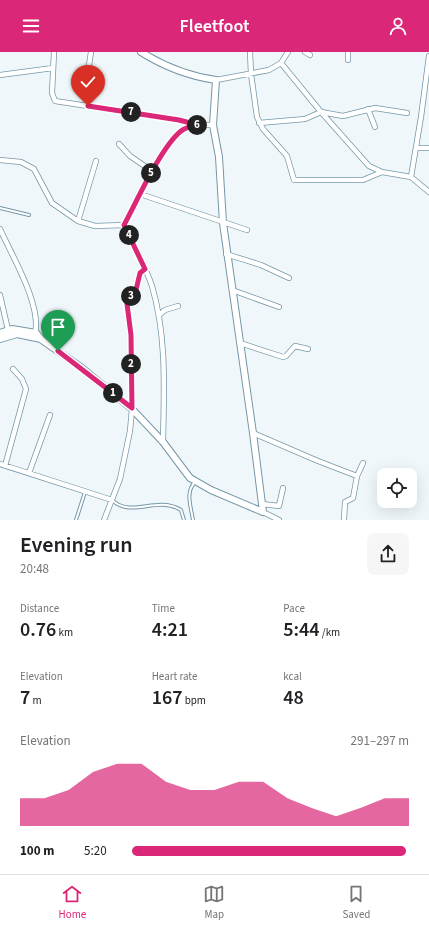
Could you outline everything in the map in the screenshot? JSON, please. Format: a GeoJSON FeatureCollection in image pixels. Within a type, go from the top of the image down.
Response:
{"type":"FeatureCollection","features":[{"type":"Feature","properties":{"kind":"street"},"geometry":{"type":"LineString","coordinates":[[54,52],[52,93],[54,101],[179,120],[198,125]]}},
{"type":"Feature","properties":{"kind":"street"},"geometry":{"type":"LineString","coordinates":[[88,92],[88,72],[91,52]]}},
{"type":"Feature","properties":{"kind":"street"},"geometry":{"type":"LineString","coordinates":[[141,52],[164,65],[186,74],[216,80],[269,70],[281,63],[288,52]]}},
{"type":"Feature","properties":{"kind":"street"},"geometry":{"type":"LineString","coordinates":[[250,52],[251,74],[259,123],[288,156],[293,179],[296,182],[363,180],[382,172]]}},
{"type":"Feature","properties":{"kind":"street"},"geometry":{"type":"LineString","coordinates":[[305,52],[310,55]]}},
{"type":"Feature","properties":{"kind":"street"},"geometry":{"type":"LineString","coordinates":[[348,52],[348,60]]}},
{"type":"Feature","properties":{"kind":"street"},"geometry":{"type":"LineString","coordinates":[[411,177],[429,56]]}},
{"type":"Feature","properties":{"kind":"street"},"geometry":{"type":"LineString","coordinates":[[281,63],[362,160],[369,166],[382,172],[411,177],[429,192]]}},
{"type":"Feature","properties":{"kind":"street"},"geometry":{"type":"LineString","coordinates":[[0,75],[53,68]]}},
{"type":"Feature","properties":{"kind":"street"},"geometry":{"type":"LineString","coordinates":[[216,80],[213,125],[219,157],[226,254],[253,433],[263,512]]}},
{"type":"Feature","properties":{"kind":"street"},"geometry":{"type":"LineString","coordinates":[[259,123],[304,119],[321,112],[343,116],[368,109],[382,109],[407,113]]}},
{"type":"Feature","properties":{"kind":"street"},"geometry":{"type":"LineString","coordinates":[[368,109],[375,127]]}},
{"type":"Feature","properties":{"kind":"street"},"geometry":{"type":"LineString","coordinates":[[124,225],[152,171],[175,137],[189,127],[198,125],[213,125]]}},
{"type":"Feature","properties":{"kind":"street"},"geometry":{"type":"LineString","coordinates":[[119,144],[130,156],[152,171]]}},
{"type":"Feature","properties":{"kind":"street"},"geometry":{"type":"LineString","coordinates":[[416,148],[429,148]]}},
{"type":"Feature","properties":{"kind":"street"},"geometry":{"type":"LineString","coordinates":[[0,160],[21,162],[34,169],[52,203],[78,221],[95,226],[124,225]]}},
{"type":"Feature","properties":{"kind":"street"},"geometry":{"type":"LineString","coordinates":[[78,221],[96,161]]}},
{"type":"Feature","properties":{"kind":"street"},"geometry":{"type":"LineString","coordinates":[[140,194],[247,230]]}},
{"type":"Feature","properties":{"kind":"street"},"geometry":{"type":"LineString","coordinates":[[124,225],[145,269],[159,315],[164,358],[163,442]]}},
{"type":"Feature","properties":{"kind":"street"},"geometry":{"type":"LineString","coordinates":[[0,229],[30,297],[35,317],[35,335]]}},
{"type":"Feature","properties":{"kind":"street"},"geometry":{"type":"LineString","coordinates":[[226,254],[255,263],[289,278]]}},
{"type":"Feature","properties":{"kind":"street"},"geometry":{"type":"LineString","coordinates":[[104,520],[126,458],[132,408],[131,335],[127,304],[136,290],[140,273],[145,269]]}},
{"type":"Feature","properties":{"kind":"street"},"geometry":{"type":"LineString","coordinates":[[232,290],[279,307]]}},
{"type":"Feature","properties":{"kind":"street"},"geometry":{"type":"LineString","coordinates":[[0,295],[8,330]]}},
{"type":"Feature","properties":{"kind":"street"},"geometry":{"type":"LineString","coordinates":[[159,315],[165,310],[178,306]]}},
{"type":"Feature","properties":{"kind":"street"},"geometry":{"type":"LineString","coordinates":[[0,333],[8,330],[20,329],[35,335],[82,368],[132,408],[163,442],[186,473],[195,482],[279,520]]}},
{"type":"Feature","properties":{"kind":"street"},"geometry":{"type":"LineString","coordinates":[[0,339],[17,334],[35,335]]}},
{"type":"Feature","properties":{"kind":"street"},"geometry":{"type":"LineString","coordinates":[[240,343],[283,357],[286,356],[295,346],[308,349]]}},
{"type":"Feature","properties":{"kind":"street"},"geometry":{"type":"LineString","coordinates":[[5,466],[26,389],[22,379],[13,370]]}},
{"type":"Feature","properties":{"kind":"street"},"geometry":{"type":"LineString","coordinates":[[30,473],[50,415]]}},
{"type":"Feature","properties":{"kind":"street"},"geometry":{"type":"LineString","coordinates":[[253,433],[357,476]]}},
{"type":"Feature","properties":{"kind":"street"},"geometry":{"type":"LineString","coordinates":[[344,520],[345,502],[353,498],[357,476],[363,463]]}},
{"type":"Feature","properties":{"kind":"street"},"geometry":{"type":"LineString","coordinates":[[0,464],[112,500]]}},
{"type":"Feature","properties":{"kind":"street"},"geometry":{"type":"LineString","coordinates":[[262,504],[279,506],[283,488]]}},
{"type":"Feature","properties":{"kind":"lane"},"geometry":{"type":"LineString","coordinates":[[0,208],[29,215]]}},
{"type":"Feature","properties":{"kind":"lane"},"geometry":{"type":"LineString","coordinates":[[193,520],[189,492],[190,487],[195,482]]}},
{"type":"Feature","properties":{"kind":"lane"},"geometry":{"type":"LineString","coordinates":[[76,520],[85,491]]}},
{"type":"Feature","properties":{"kind":"lane"},"geometry":{"type":"LineString","coordinates":[[112,500],[122,508],[127,509],[152,504],[175,506],[181,510],[184,520]]}},
{"type":"Feature","properties":{"kind":"route"},"geometry":{"type":"LineString","coordinates":[[58,351],[132,408],[131,335],[127,302],[136,290],[138,276],[145,269],[124,225],[152,171],[166,149],[181,131],[198,125],[179,120],[88,106]]}}]}
